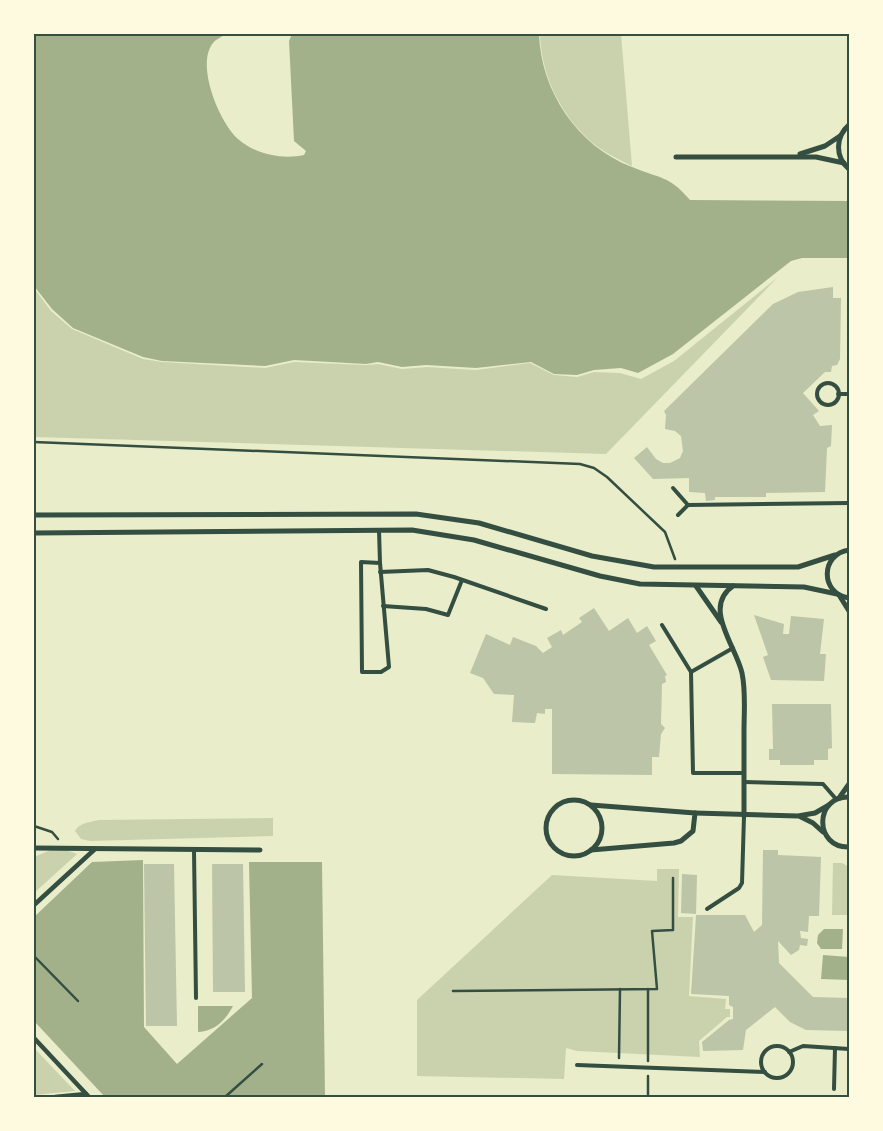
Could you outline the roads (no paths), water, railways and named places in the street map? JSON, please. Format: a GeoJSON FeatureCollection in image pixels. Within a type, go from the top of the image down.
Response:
{"type":"FeatureCollection","features":[{"type":"Feature","properties":{"kind":"street"},"geometry":{"type":"LineString","coordinates":[[792,156],[815,150],[840,136],[849,125]]}},
{"type":"Feature","properties":{"kind":"street"},"geometry":{"type":"LineString","coordinates":[[840,136],[838,148],[844,163],[849,168]]}},
{"type":"Feature","properties":{"kind":"street"},"geometry":{"type":"LineString","coordinates":[[676,157],[792,156],[825,158],[844,163]]}},
{"type":"Feature","properties":{"kind":"street"},"geometry":{"type":"LineString","coordinates":[[34,515],[416,514],[479,524],[612,561],[678,568],[798,567],[835,555],[849,546]]}},
{"type":"Feature","properties":{"kind":"street"},"geometry":{"type":"LineString","coordinates":[[34,532],[412,530],[474,540],[600,576],[640,584],[804,587],[849,598]]}},
{"type":"Feature","properties":{"kind":"street"},"geometry":{"type":"LineString","coordinates":[[842,551],[849,550]]}},
{"type":"Feature","properties":{"kind":"street"},"geometry":{"type":"LineString","coordinates":[[835,555],[828,564],[826,575],[829,586],[838,594],[849,611]]}},
{"type":"Feature","properties":{"kind":"street"},"geometry":{"type":"LineString","coordinates":[[696,586],[723,626],[741,670],[745,692],[744,816]]}},
{"type":"Feature","properties":{"kind":"street"},"geometry":{"type":"LineString","coordinates":[[723,626],[720,601],[724,593],[733,586]]}},
{"type":"Feature","properties":{"kind":"street"},"geometry":{"type":"LineString","coordinates":[[696,812],[693,831],[681,841],[591,850],[579,856],[560,853],[548,840],[545,831],[549,813],[556,806],[573,800],[591,805],[696,812],[744,816],[798,816],[815,813],[828,805],[837,799],[849,784]]}},
{"type":"Feature","properties":{"kind":"street"},"geometry":{"type":"LineString","coordinates":[[837,799],[849,797]]}},
{"type":"Feature","properties":{"kind":"street"},"geometry":{"type":"LineString","coordinates":[[591,805],[597,812],[602,830],[600,839],[591,850]]}},
{"type":"Feature","properties":{"kind":"street"},"geometry":{"type":"LineString","coordinates":[[825,834],[822,819],[828,805]]}},
{"type":"Feature","properties":{"kind":"street"},"geometry":{"type":"LineString","coordinates":[[798,816],[813,823],[836,845],[849,847]]}},
{"type":"Feature","properties":{"kind":"street"},"geometry":{"type":"LineString","coordinates":[[34,848],[260,850]]}},
{"type":"Feature","properties":{"kind":"street"},"geometry":{"type":"LineString","coordinates":[[34,905],[95,849]]}},
{"type":"Feature","properties":{"kind":"street"},"geometry":{"type":"LineString","coordinates":[[34,1038],[87,1096]]}},
{"type":"Feature","properties":{"kind":"street"},"geometry":{"type":"LineString","coordinates":[[55,1097],[87,1096]]}},
{"type":"Feature","properties":{"kind":"lane"},"geometry":{"type":"LineString","coordinates":[[827,384],[835,386],[838,394],[834,403],[828,405],[820,402],[817,395],[820,387],[827,384]]}},
{"type":"Feature","properties":{"kind":"lane"},"geometry":{"type":"LineString","coordinates":[[838,394],[849,394]]}},
{"type":"Feature","properties":{"kind":"lane"},"geometry":{"type":"LineString","coordinates":[[673,488],[688,505]]}},
{"type":"Feature","properties":{"kind":"lane"},"geometry":{"type":"LineString","coordinates":[[678,515],[688,505],[849,503]]}},
{"type":"Feature","properties":{"kind":"lane"},"geometry":{"type":"LineString","coordinates":[[379,530],[380,563],[380,572],[389,667],[381,672],[362,672],[360,562],[380,563]]}},
{"type":"Feature","properties":{"kind":"lane"},"geometry":{"type":"LineString","coordinates":[[380,572],[428,570],[546,609]]}},
{"type":"Feature","properties":{"kind":"lane"},"geometry":{"type":"LineString","coordinates":[[384,606],[426,609],[448,615],[462,580]]}},
{"type":"Feature","properties":{"kind":"lane"},"geometry":{"type":"LineString","coordinates":[[662,625],[691,672],[693,773],[744,774]]}},
{"type":"Feature","properties":{"kind":"lane"},"geometry":{"type":"LineString","coordinates":[[691,672],[733,648]]}},
{"type":"Feature","properties":{"kind":"lane"},"geometry":{"type":"LineString","coordinates":[[744,782],[823,784],[837,799]]}},
{"type":"Feature","properties":{"kind":"lane"},"geometry":{"type":"LineString","coordinates":[[707,909],[740,888],[742,883],[744,816]]}},
{"type":"Feature","properties":{"kind":"lane"},"geometry":{"type":"LineString","coordinates":[[194,850],[196,998]]}},
{"type":"Feature","properties":{"kind":"lane"},"geometry":{"type":"LineString","coordinates":[[577,1065],[765,1072],[775,1078],[787,1075],[793,1062],[789,1052],[777,1046],[767,1050],[761,1060],[765,1072]]}},
{"type":"Feature","properties":{"kind":"lane"},"geometry":{"type":"LineString","coordinates":[[789,1052],[803,1046],[849,1048]]}},
{"type":"Feature","properties":{"kind":"lane"},"geometry":{"type":"LineString","coordinates":[[834,1089],[835,1048]]}}]}
